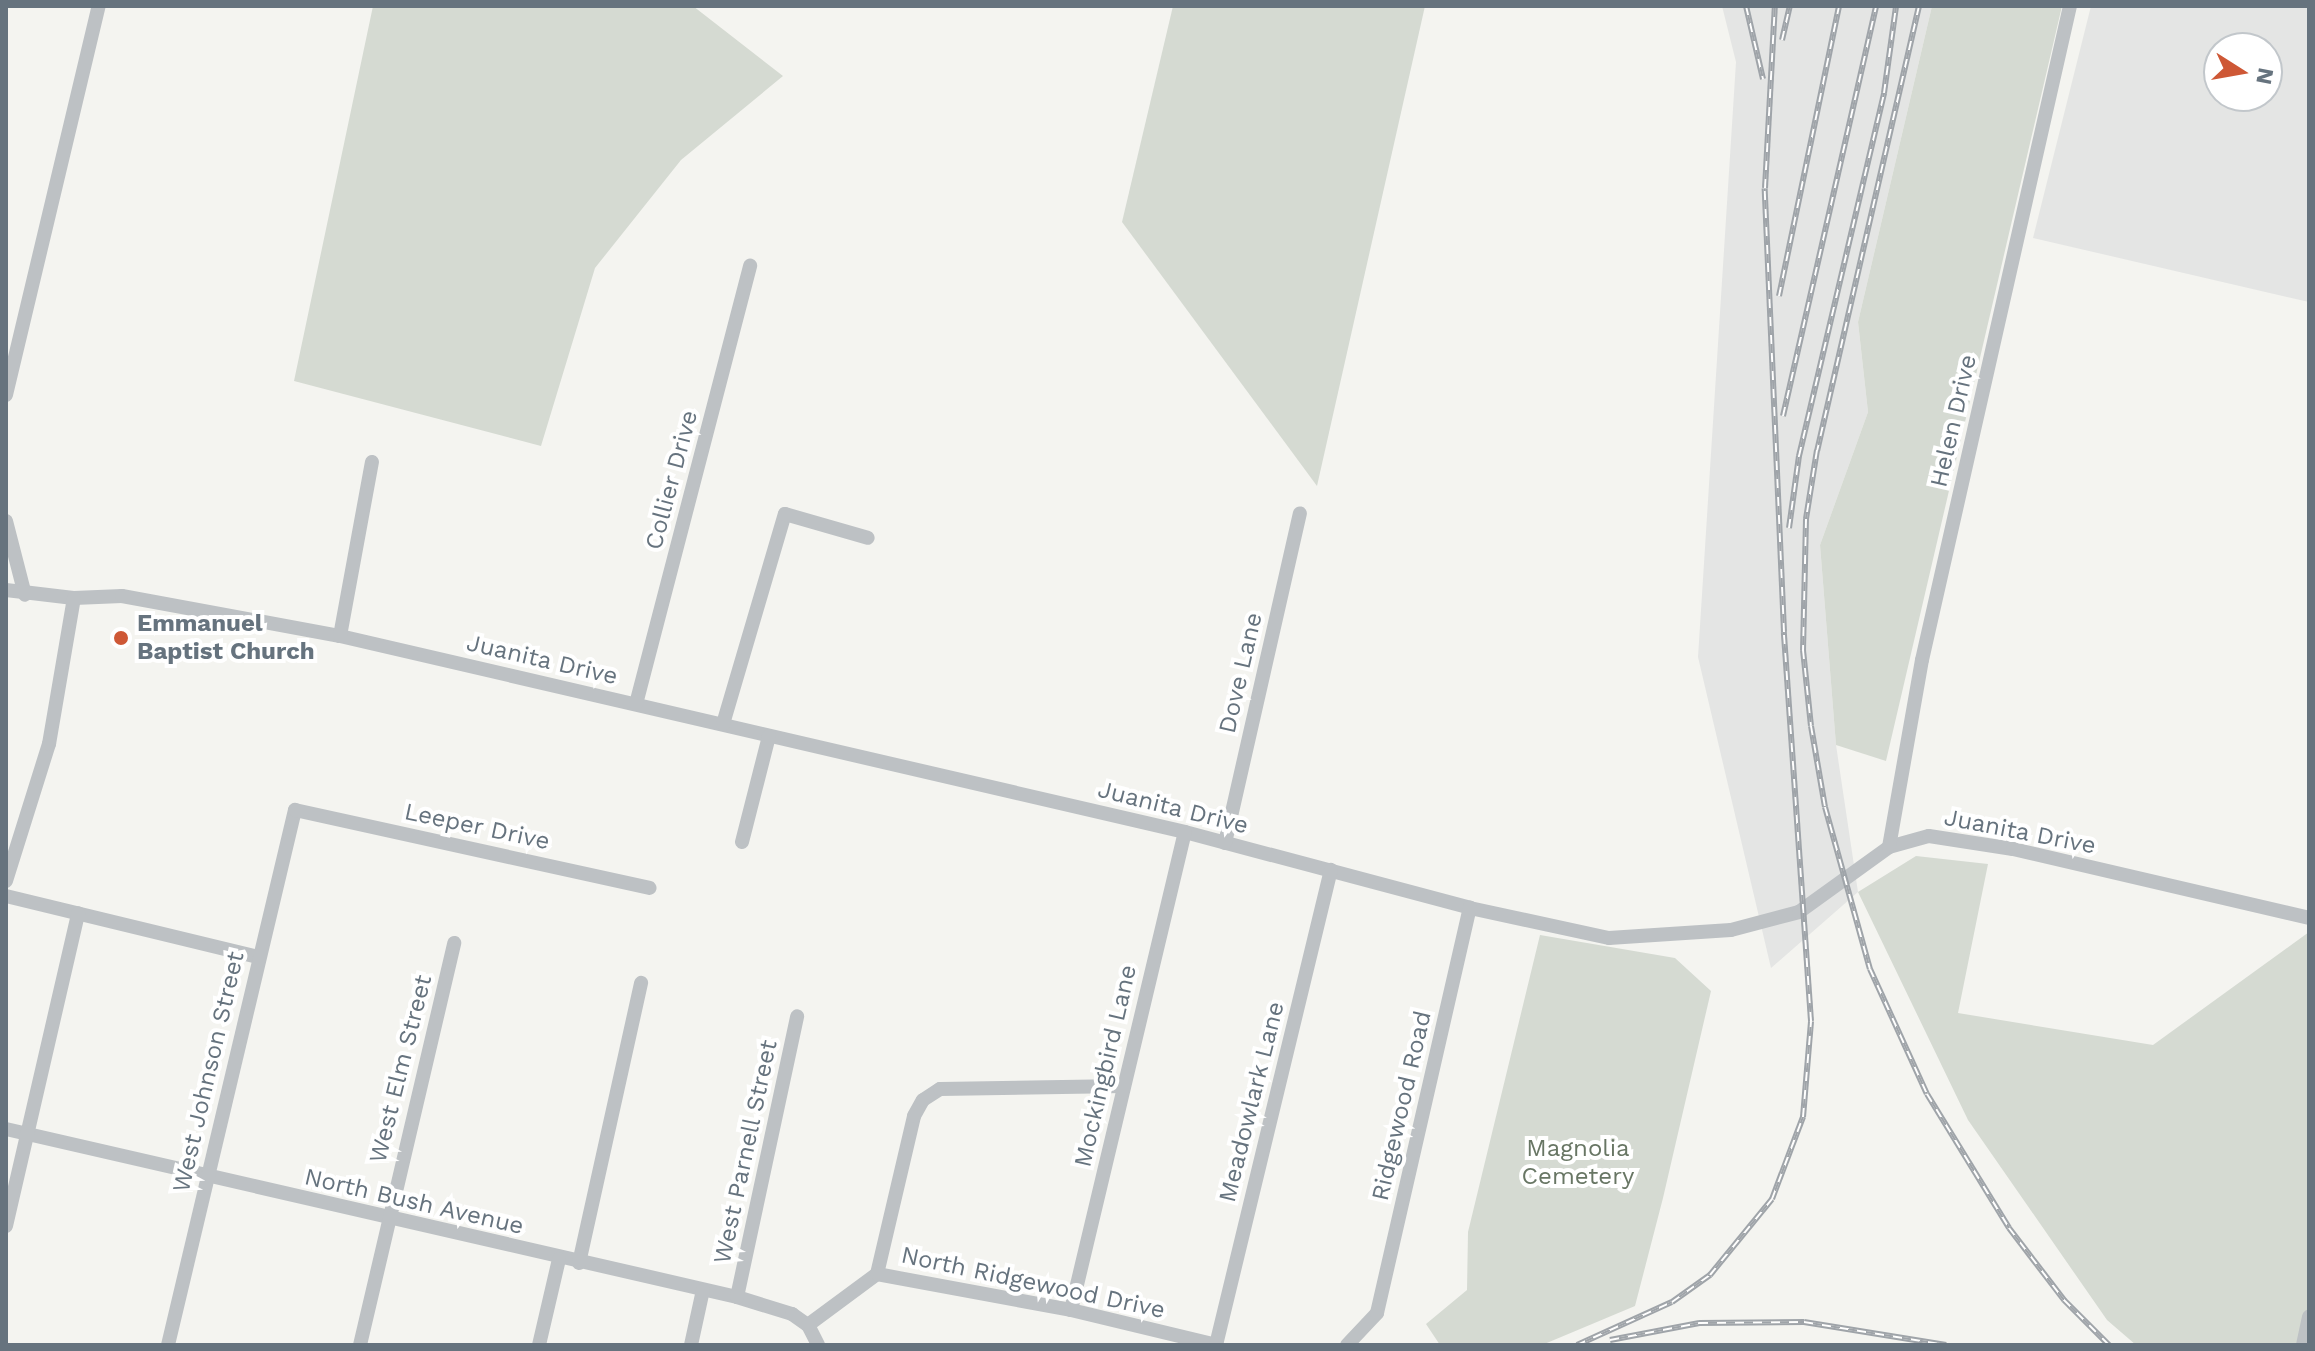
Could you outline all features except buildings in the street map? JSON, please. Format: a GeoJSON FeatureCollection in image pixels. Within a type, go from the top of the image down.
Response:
{"type":"FeatureCollection","features":[{"type":"Feature","properties":{"kind":"street"},"geometry":{"type":"LineString","coordinates":[[6,395],[99,6]]}},
{"type":"Feature","properties":{"kind":"street","name":"Helen Drive"},"geometry":{"type":"LineString","coordinates":[[1889,847],[1922,660],[2070,6]]}},
{"type":"Feature","properties":{"kind":"street","name":"Collier Drive"},"geometry":{"type":"LineString","coordinates":[[636,704],[750,266]]}},
{"type":"Feature","properties":{"kind":"street"},"geometry":{"type":"LineString","coordinates":[[340,636],[372,462]]}},
{"type":"Feature","properties":{"kind":"street","name":"Dove Lane"},"geometry":{"type":"LineString","coordinates":[[1225,843],[1300,513]]}},
{"type":"Feature","properties":{"kind":"street"},"geometry":{"type":"LineString","coordinates":[[723,724],[785,514],[868,538]]}},
{"type":"Feature","properties":{"kind":"street"},"geometry":{"type":"LineString","coordinates":[[6,521],[25,595]]}},
{"type":"Feature","properties":{"kind":"street","name":"Juanita Drive"},"geometry":{"type":"LineString","coordinates":[[6,590],[25,595],[74,598],[122,596],[340,636],[1185,832],[1470,908],[1609,938],[1731,930],[1799,912],[1889,847],[1929,836],[1977,842],[2309,918]]}},
{"type":"Feature","properties":{"kind":"street"},"geometry":{"type":"LineString","coordinates":[[6,881],[49,744],[74,598]]}},
{"type":"Feature","properties":{"kind":"street"},"geometry":{"type":"LineString","coordinates":[[742,842],[769,736]]}},
{"type":"Feature","properties":{"kind":"street","name":"Leeper Drive"},"geometry":{"type":"LineString","coordinates":[[295,810],[650,888]]}},
{"type":"Feature","properties":{"kind":"street","name":"West Johnson Street"},"geometry":{"type":"LineString","coordinates":[[168,1345],[295,810]]}},
{"type":"Feature","properties":{"kind":"street","name":"Mockingbird Lane"},"geometry":{"type":"LineString","coordinates":[[1071,1310],[1185,832]]}},
{"type":"Feature","properties":{"kind":"street","name":"Meadowlark Lane"},"geometry":{"type":"LineString","coordinates":[[1216,1345],[1331,870]]}},
{"type":"Feature","properties":{"kind":"street"},"geometry":{"type":"LineString","coordinates":[[6,896],[258,957]]}},
{"type":"Feature","properties":{"kind":"street","name":"Ridgewood Road"},"geometry":{"type":"LineString","coordinates":[[1347,1345],[1377,1313],[1470,908]]}},
{"type":"Feature","properties":{"kind":"street"},"geometry":{"type":"LineString","coordinates":[[6,1226],[78,913]]}},
{"type":"Feature","properties":{"kind":"street","name":"West Elm Street"},"geometry":{"type":"LineString","coordinates":[[360,1345],[454,943]]}},
{"type":"Feature","properties":{"kind":"street"},"geometry":{"type":"LineString","coordinates":[[579,1263],[641,983]]}},
{"type":"Feature","properties":{"kind":"street","name":"West Parnell Street"},"geometry":{"type":"LineString","coordinates":[[737,1297],[797,1016]]}},
{"type":"Feature","properties":{"kind":"street"},"geometry":{"type":"LineString","coordinates":[[877,1274],[914,1116],[923,1100],[940,1089],[1124,1086]]}},
{"type":"Feature","properties":{"kind":"street","name":"North Bush Avenue"},"geometry":{"type":"LineString","coordinates":[[6,1129],[559,1259],[737,1297],[792,1314],[808,1325]]}},
{"type":"Feature","properties":{"kind":"street"},"geometry":{"type":"LineString","coordinates":[[539,1345],[559,1259]]}},
{"type":"Feature","properties":{"kind":"street","name":"North Ridgewood Drive"},"geometry":{"type":"LineString","coordinates":[[808,1325],[877,1274],[1071,1310],[1216,1345]]}},
{"type":"Feature","properties":{"kind":"street","name":"West Parnell Street"},"geometry":{"type":"LineString","coordinates":[[691,1345],[703,1290]]}},
{"type":"Feature","properties":{"kind":"street"},"geometry":{"type":"LineString","coordinates":[[2303,1345],[2309,1317]]}},
{"type":"Feature","properties":{"kind":"street"},"geometry":{"type":"LineString","coordinates":[[808,1325],[818,1345]]}},
{"type":"Feature","properties":{"kind":"shaded area"},"geometry":{"type":"Polygon","coordinates":[[[1722,6],[1932,6],[1858,322],[1868,412],[1820,545],[1836,745],[1858,892],[1771,968],[1698,657],[1736,62],[1722,6]]]}},
{"type":"Feature","properties":{"kind":"shaded area"},"geometry":{"type":"Polygon","coordinates":[[[2091,6],[2309,6],[2309,302],[2033,238],[2091,6]]]}},
{"type":"Feature","properties":{"kind":"green space"},"geometry":{"type":"Polygon","coordinates":[[[373,6],[693,6],[783,76],[681,160],[595,268],[541,446],[294,381],[373,6]]]}},
{"type":"Feature","properties":{"kind":"green space"},"geometry":{"type":"Polygon","coordinates":[[[1173,6],[1425,6],[1317,486],[1122,222],[1173,6]]]}},
{"type":"Feature","properties":{"kind":"green space"},"geometry":{"type":"Polygon","coordinates":[[[1932,6],[2062,6],[1886,761],[1836,745],[1820,545],[1868,412],[1858,322],[1932,6]]]}},
{"type":"Feature","properties":{"kind":"green space"},"geometry":{"type":"Polygon","coordinates":[[[1916,856],[1988,864],[1958,1013],[2153,1045],[2309,932],[2309,1345],[2136,1345],[2107,1320],[1968,1120],[1858,892],[1916,856]]]}},
{"type":"Feature","properties":{"kind":"green space","name":"Magnolia Cemetery"},"geometry":{"type":"Polygon","coordinates":[[[1540,935],[1675,958],[1711,991],[1663,1198],[1635,1306],[1542,1345],[1440,1345],[1426,1324],[1467,1290],[1468,1232],[1540,935]]]}},
{"type":"Feature","properties":{"kind":"railway"},"geometry":{"type":"LineString","coordinates":[[1746,6],[1763,79]]}},
{"type":"Feature","properties":{"kind":"railway"},"geometry":{"type":"LineString","coordinates":[[1577,1345],[1672,1302],[1710,1275],[1772,1199],[1803,1117],[1811,1021],[1784,632],[1765,188],[1775,6]]}},
{"type":"Feature","properties":{"kind":"railway"},"geometry":{"type":"LineString","coordinates":[[1782,40],[1790,6]]}},
{"type":"Feature","properties":{"kind":"railway"},"geometry":{"type":"LineString","coordinates":[[1779,296],[1839,6]]}},
{"type":"Feature","properties":{"kind":"railway"},"geometry":{"type":"LineString","coordinates":[[1783,416],[1876,6]]}},
{"type":"Feature","properties":{"kind":"railway"},"geometry":{"type":"LineString","coordinates":[[1789,528],[1799,456],[1884,93],[1896,6]]}},
{"type":"Feature","properties":{"kind":"railway"},"geometry":{"type":"LineString","coordinates":[[1919,6],[1817,450],[1806,519],[1803,650],[1811,726],[1825,807],[1870,969],[1927,1094],[2009,1228],[2064,1300],[2109,1345]]}},
{"type":"Feature","properties":{"kind":"railway"},"geometry":{"type":"LineString","coordinates":[[1610,1340],[1699,1323],[1804,1322],[1946,1345]]}},
{"type":"Feature","properties":{"kind":"place","name":"Emmanuel Baptist Church"},"geometry":{"type":"Point","coordinates":[121,638]}}]}
